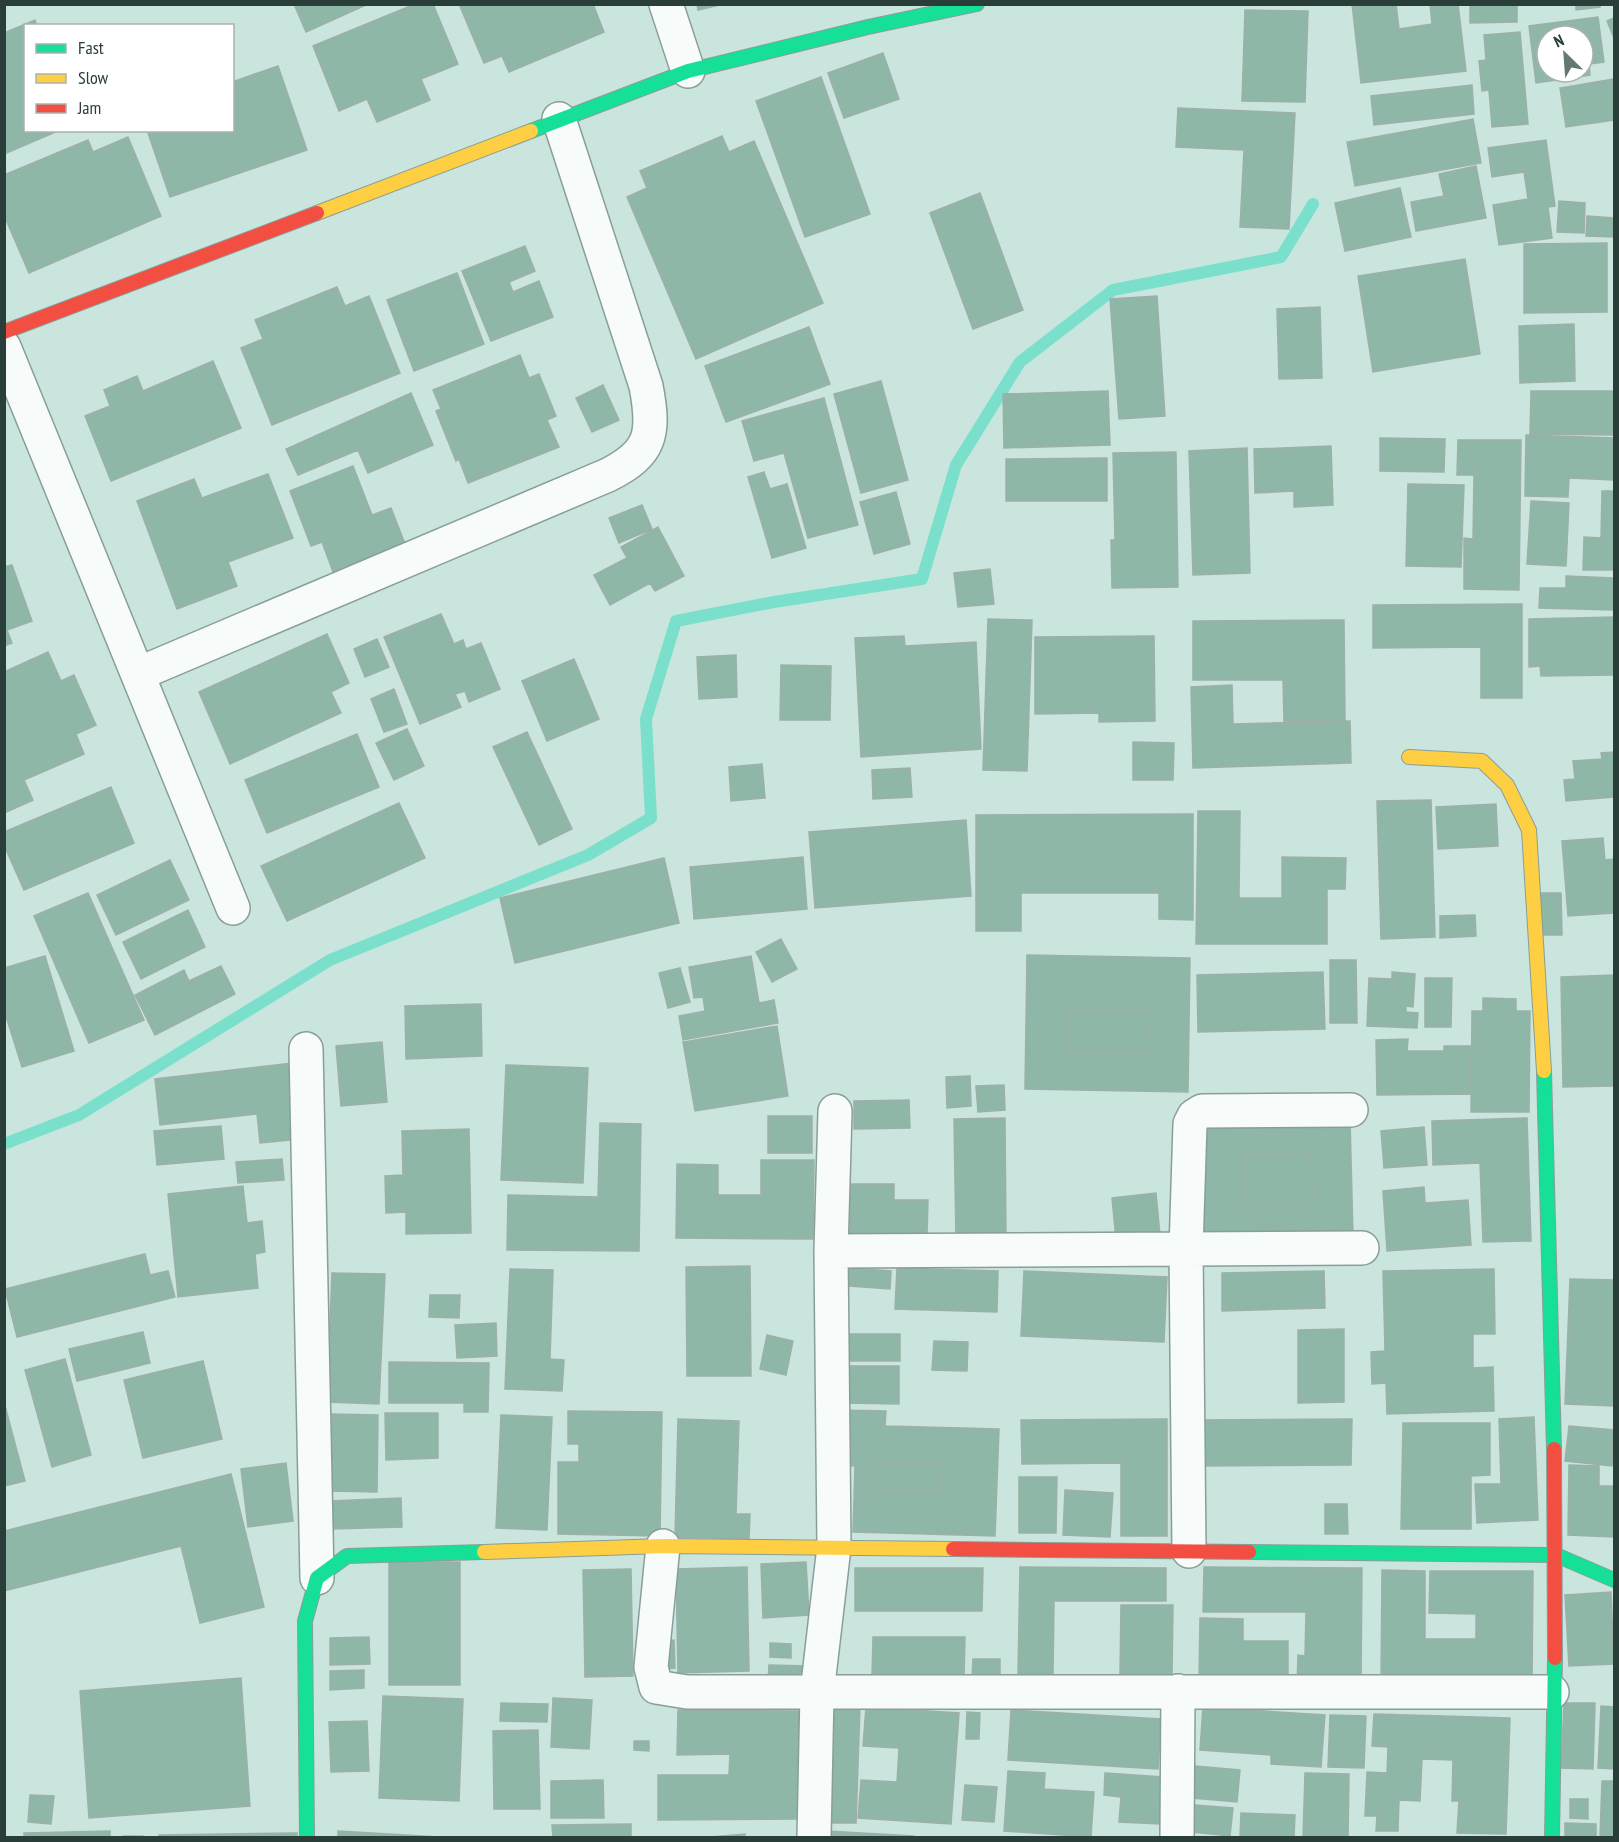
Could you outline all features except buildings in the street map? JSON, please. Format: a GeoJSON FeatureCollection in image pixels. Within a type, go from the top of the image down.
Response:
{"type":"FeatureCollection","features":[{"type":"Feature","properties":{"kind":"street"},"geometry":{"type":"LineString","coordinates":[[666,4],[688,71]]}},
{"type":"Feature","properties":{"kind":"street"},"geometry":{"type":"LineString","coordinates":[[4,332],[688,71],[868,27],[977,4]]}},
{"type":"Feature","properties":{"kind":"street"},"geometry":{"type":"LineString","coordinates":[[138,674],[608,475],[631,464],[640,454],[647,443],[650,426],[646,386],[559,119]]}},
{"type":"Feature","properties":{"kind":"street"},"geometry":{"type":"LineString","coordinates":[[4,347],[233,908]]}},
{"type":"Feature","properties":{"kind":"street"},"geometry":{"type":"LineString","coordinates":[[1409,757],[1482,761],[1507,785],[1529,830],[1539,961],[1549,1202],[1556,1556],[1552,1692],[1552,1838]]}},
{"type":"Feature","properties":{"kind":"street"},"geometry":{"type":"LineString","coordinates":[[306,1049],[317,1578],[305,1621],[307,1838]]}},
{"type":"Feature","properties":{"kind":"street"},"geometry":{"type":"LineString","coordinates":[[1189,1551],[1186,1249],[1190,1124],[1194,1116],[1203,1111],[1351,1110]]}},
{"type":"Feature","properties":{"kind":"street"},"geometry":{"type":"LineString","coordinates":[[814,1838],[817,1693],[834,1547],[831,1251],[836,1112]]}},
{"type":"Feature","properties":{"kind":"street"},"geometry":{"type":"LineString","coordinates":[[831,1251],[1362,1248]]}},
{"type":"Feature","properties":{"kind":"street"},"geometry":{"type":"LineString","coordinates":[[317,1578],[347,1556],[663,1546],[1556,1556],[1614,1580]]}},
{"type":"Feature","properties":{"kind":"street"},"geometry":{"type":"LineString","coordinates":[[663,1546],[651,1666],[656,1687],[687,1692],[817,1693],[1552,1692]]}},
{"type":"Feature","properties":{"kind":"street"},"geometry":{"type":"LineString","coordinates":[[1177,1838],[1178,1691]]}},
{"type":"Feature","properties":{"kind":"waterway"},"geometry":{"type":"LineString","coordinates":[[4,1144],[79,1115],[330,960],[588,855],[651,818],[646,719],[676,621],[774,602],[922,579],[956,465],[1020,362],[1113,290],[1281,257],[1313,204]]}},
{"type":"Feature","properties":{"kind":"traffic: fast"},"geometry":{"type":"LineString","coordinates":[[531,131],[688,71],[868,27],[977,4]]}},
{"type":"Feature","properties":{"kind":"traffic: fast"},"geometry":{"type":"LineString","coordinates":[[1544,1071],[1554,1449]]}},
{"type":"Feature","properties":{"kind":"traffic: fast"},"geometry":{"type":"LineString","coordinates":[[307,1838],[305,1621],[317,1578],[347,1556],[484,1552]]}},
{"type":"Feature","properties":{"kind":"traffic: fast"},"geometry":{"type":"LineString","coordinates":[[1249,1552],[1556,1555],[1614,1580]]}},
{"type":"Feature","properties":{"kind":"traffic: fast"},"geometry":{"type":"LineString","coordinates":[[1552,1838],[1555,1658]]}},
{"type":"Feature","properties":{"kind":"traffic: slow"},"geometry":{"type":"LineString","coordinates":[[317,213],[531,131]]}},
{"type":"Feature","properties":{"kind":"traffic: slow"},"geometry":{"type":"LineString","coordinates":[[1409,757],[1482,761],[1507,785],[1529,830],[1544,1071]]}},
{"type":"Feature","properties":{"kind":"traffic: slow"},"geometry":{"type":"LineString","coordinates":[[484,1552],[663,1546],[953,1549]]}},
{"type":"Feature","properties":{"kind":"traffic: jam"},"geometry":{"type":"LineString","coordinates":[[4,332],[317,213]]}},
{"type":"Feature","properties":{"kind":"traffic: jam"},"geometry":{"type":"LineString","coordinates":[[1554,1449],[1555,1658]]}},
{"type":"Feature","properties":{"kind":"traffic: jam"},"geometry":{"type":"LineString","coordinates":[[953,1549],[1249,1552]]}}]}
